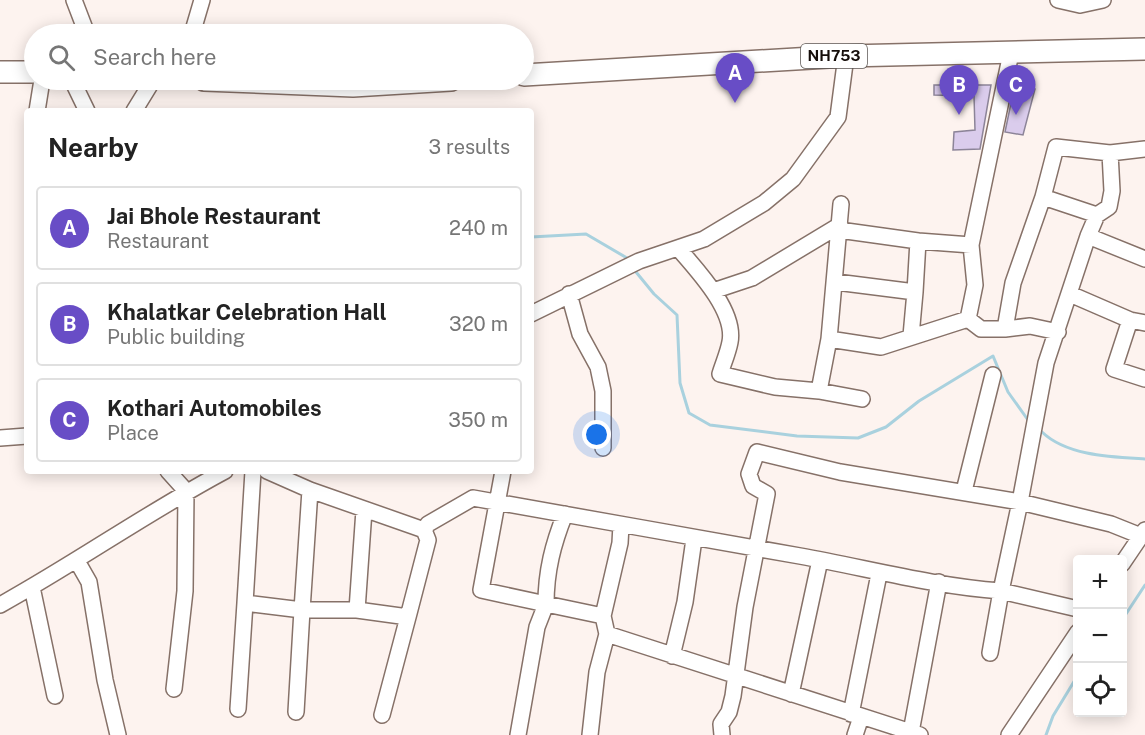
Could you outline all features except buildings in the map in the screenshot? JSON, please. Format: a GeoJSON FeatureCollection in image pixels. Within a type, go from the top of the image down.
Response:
{"type":"FeatureCollection","features":[{"type":"Feature","properties":{"kind":"highway","name":"NH753"},"geometry":{"type":"LineString","coordinates":[[534,74],[846,56],[1145,49]]}},
{"type":"Feature","properties":{"kind":"highway"},"geometry":{"type":"LineString","coordinates":[[0,72],[24,72]]}},
{"type":"Feature","properties":{"kind":"street"},"geometry":{"type":"LineString","coordinates":[[74,0],[83,24]]}},
{"type":"Feature","properties":{"kind":"street"},"geometry":{"type":"LineString","coordinates":[[195,24],[202,0]]}},
{"type":"Feature","properties":{"kind":"street"},"geometry":{"type":"LineString","coordinates":[[1058,0],[1080,5],[1103,0]]}},
{"type":"Feature","properties":{"kind":"street"},"geometry":{"type":"LineString","coordinates":[[968,319],[975,285],[970,245],[1011,53]]}},
{"type":"Feature","properties":{"kind":"street"},"geometry":{"type":"LineString","coordinates":[[534,312],[639,261],[704,239],[764,203],[793,179],[838,117],[846,56]]}},
{"type":"Feature","properties":{"kind":"street"},"geometry":{"type":"LineString","coordinates":[[37,108],[40,90]]}},
{"type":"Feature","properties":{"kind":"street"},"geometry":{"type":"LineString","coordinates":[[77,90],[86,108]]}},
{"type":"Feature","properties":{"kind":"street"},"geometry":{"type":"LineString","coordinates":[[136,108],[147,90]]}},
{"type":"Feature","properties":{"kind":"street"},"geometry":{"type":"LineString","coordinates":[[1005,329],[1013,283],[1043,198],[1056,147],[1110,153],[1145,149]]}},
{"type":"Feature","properties":{"kind":"street"},"geometry":{"type":"LineString","coordinates":[[990,654],[1046,363],[1088,236],[1097,215],[1109,207],[1112,191],[1110,153]]}},
{"type":"Feature","properties":{"kind":"street"},"geometry":{"type":"LineString","coordinates":[[1043,198],[1097,215]]}},
{"type":"Feature","properties":{"kind":"street"},"geometry":{"type":"LineString","coordinates":[[819,391],[829,339],[836,282],[841,204]]}},
{"type":"Feature","properties":{"kind":"street"},"geometry":{"type":"LineString","coordinates":[[713,291],[752,278],[839,227],[918,241],[970,245]]}},
{"type":"Feature","properties":{"kind":"street"},"geometry":{"type":"LineString","coordinates":[[1088,236],[1145,259]]}},
{"type":"Feature","properties":{"kind":"street"},"geometry":{"type":"LineString","coordinates":[[911,336],[918,241]]}},
{"type":"Feature","properties":{"kind":"street"},"geometry":{"type":"LineString","coordinates":[[678,248],[713,291],[730,325],[731,340],[720,374],[775,387],[819,391],[862,399]]}},
{"type":"Feature","properties":{"kind":"street"},"geometry":{"type":"LineString","coordinates":[[836,282],[915,292]]}},
{"type":"Feature","properties":{"kind":"street"},"geometry":{"type":"LineString","coordinates":[[569,294],[580,334],[598,367],[603,391],[603,448]]}},
{"type":"Feature","properties":{"kind":"street"},"geometry":{"type":"LineString","coordinates":[[1070,294],[1138,322],[1114,369],[1145,379]]}},
{"type":"Feature","properties":{"kind":"street"},"geometry":{"type":"LineString","coordinates":[[968,319],[981,329],[1030,326],[1058,332]]}},
{"type":"Feature","properties":{"kind":"street"},"geometry":{"type":"LineString","coordinates":[[829,339],[881,347],[968,319]]}},
{"type":"Feature","properties":{"kind":"street"},"geometry":{"type":"LineString","coordinates":[[964,491],[993,375]]}},
{"type":"Feature","properties":{"kind":"street"},"geometry":{"type":"LineString","coordinates":[[0,438],[24,436]]}},
{"type":"Feature","properties":{"kind":"street"},"geometry":{"type":"LineString","coordinates":[[722,735],[721,724],[729,712],[743,618],[767,494],[753,486],[749,474],[757,452],[850,474],[1020,502],[1143,533],[1127,557]]}},
{"type":"Feature","properties":{"kind":"street"},"geometry":{"type":"LineString","coordinates":[[171,474],[186,491],[184,591],[174,689]]}},
{"type":"Feature","properties":{"kind":"street"},"geometry":{"type":"LineString","coordinates":[[0,605],[77,561],[186,491],[219,474]]}},
{"type":"Feature","properties":{"kind":"street"},"geometry":{"type":"LineString","coordinates":[[238,709],[253,474]]}},
{"type":"Feature","properties":{"kind":"street"},"geometry":{"type":"LineString","coordinates":[[274,474],[310,490],[424,530],[428,540],[382,715]]}},
{"type":"Feature","properties":{"kind":"street"},"geometry":{"type":"LineString","coordinates":[[503,474],[481,590],[603,616]]}},
{"type":"Feature","properties":{"kind":"street"},"geometry":{"type":"LineString","coordinates":[[296,712],[310,490]]}},
{"type":"Feature","properties":{"kind":"street"},"geometry":{"type":"LineString","coordinates":[[424,530],[428,524],[473,498],[820,560],[879,574],[939,582],[968,589],[1001,591],[1073,608]]}},
{"type":"Feature","properties":{"kind":"street"},"geometry":{"type":"LineString","coordinates":[[357,610],[364,510]]}},
{"type":"Feature","properties":{"kind":"street"},"geometry":{"type":"LineString","coordinates":[[519,735],[537,627],[546,604],[546,580],[553,543],[565,514]]}},
{"type":"Feature","properties":{"kind":"street"},"geometry":{"type":"LineString","coordinates":[[590,735],[597,672],[607,634],[603,616],[620,543],[621,525]]}},
{"type":"Feature","properties":{"kind":"street"},"geometry":{"type":"LineString","coordinates":[[672,656],[685,602],[694,539]]}},
{"type":"Feature","properties":{"kind":"street"},"geometry":{"type":"LineString","coordinates":[[791,694],[820,560]]}},
{"type":"Feature","properties":{"kind":"street"},"geometry":{"type":"LineString","coordinates":[[77,561],[89,582],[105,680],[118,735]]}},
{"type":"Feature","properties":{"kind":"street"},"geometry":{"type":"LineString","coordinates":[[855,735],[856,715],[879,574]]}},
{"type":"Feature","properties":{"kind":"street"},"geometry":{"type":"LineString","coordinates":[[607,634],[916,733],[939,582]]}},
{"type":"Feature","properties":{"kind":"street"},"geometry":{"type":"LineString","coordinates":[[32,587],[55,696]]}},
{"type":"Feature","properties":{"kind":"street"},"geometry":{"type":"LineString","coordinates":[[245,603],[302,610],[357,610],[408,617]]}},
{"type":"Feature","properties":{"kind":"street"},"geometry":{"type":"LineString","coordinates":[[1009,735],[1073,638]]}},
{"type":"Feature","properties":{"kind":"waterway"},"geometry":{"type":"LineString","coordinates":[[534,237],[586,234],[627,258]]}},
{"type":"Feature","properties":{"kind":"waterway"},"geometry":{"type":"LineString","coordinates":[[636,272],[654,294],[677,315],[680,383],[689,413],[710,425],[797,436],[858,438],[886,427],[919,401],[993,356],[1008,392],[1028,420]]}},
{"type":"Feature","properties":{"kind":"waterway"},"geometry":{"type":"LineString","coordinates":[[1042,432],[1052,440],[1077,451],[1104,456],[1145,459]]}},
{"type":"Feature","properties":{"kind":"waterway"},"geometry":{"type":"LineString","coordinates":[[1127,612],[1145,585]]}},
{"type":"Feature","properties":{"kind":"waterway"},"geometry":{"type":"LineString","coordinates":[[1046,735],[1053,716],[1073,683]]}},
{"type":"Feature","properties":{"kind":"place","name":"Jai Bhole Restaurant"},"geometry":{"type":"Point","coordinates":[735,103]}},
{"type":"Feature","properties":{"kind":"place","name":"Khalatkar Celebration Hall"},"geometry":{"type":"Point","coordinates":[959,115]}},
{"type":"Feature","properties":{"kind":"place","name":"Kothari Automobiles"},"geometry":{"type":"Point","coordinates":[1016,115]}}]}
